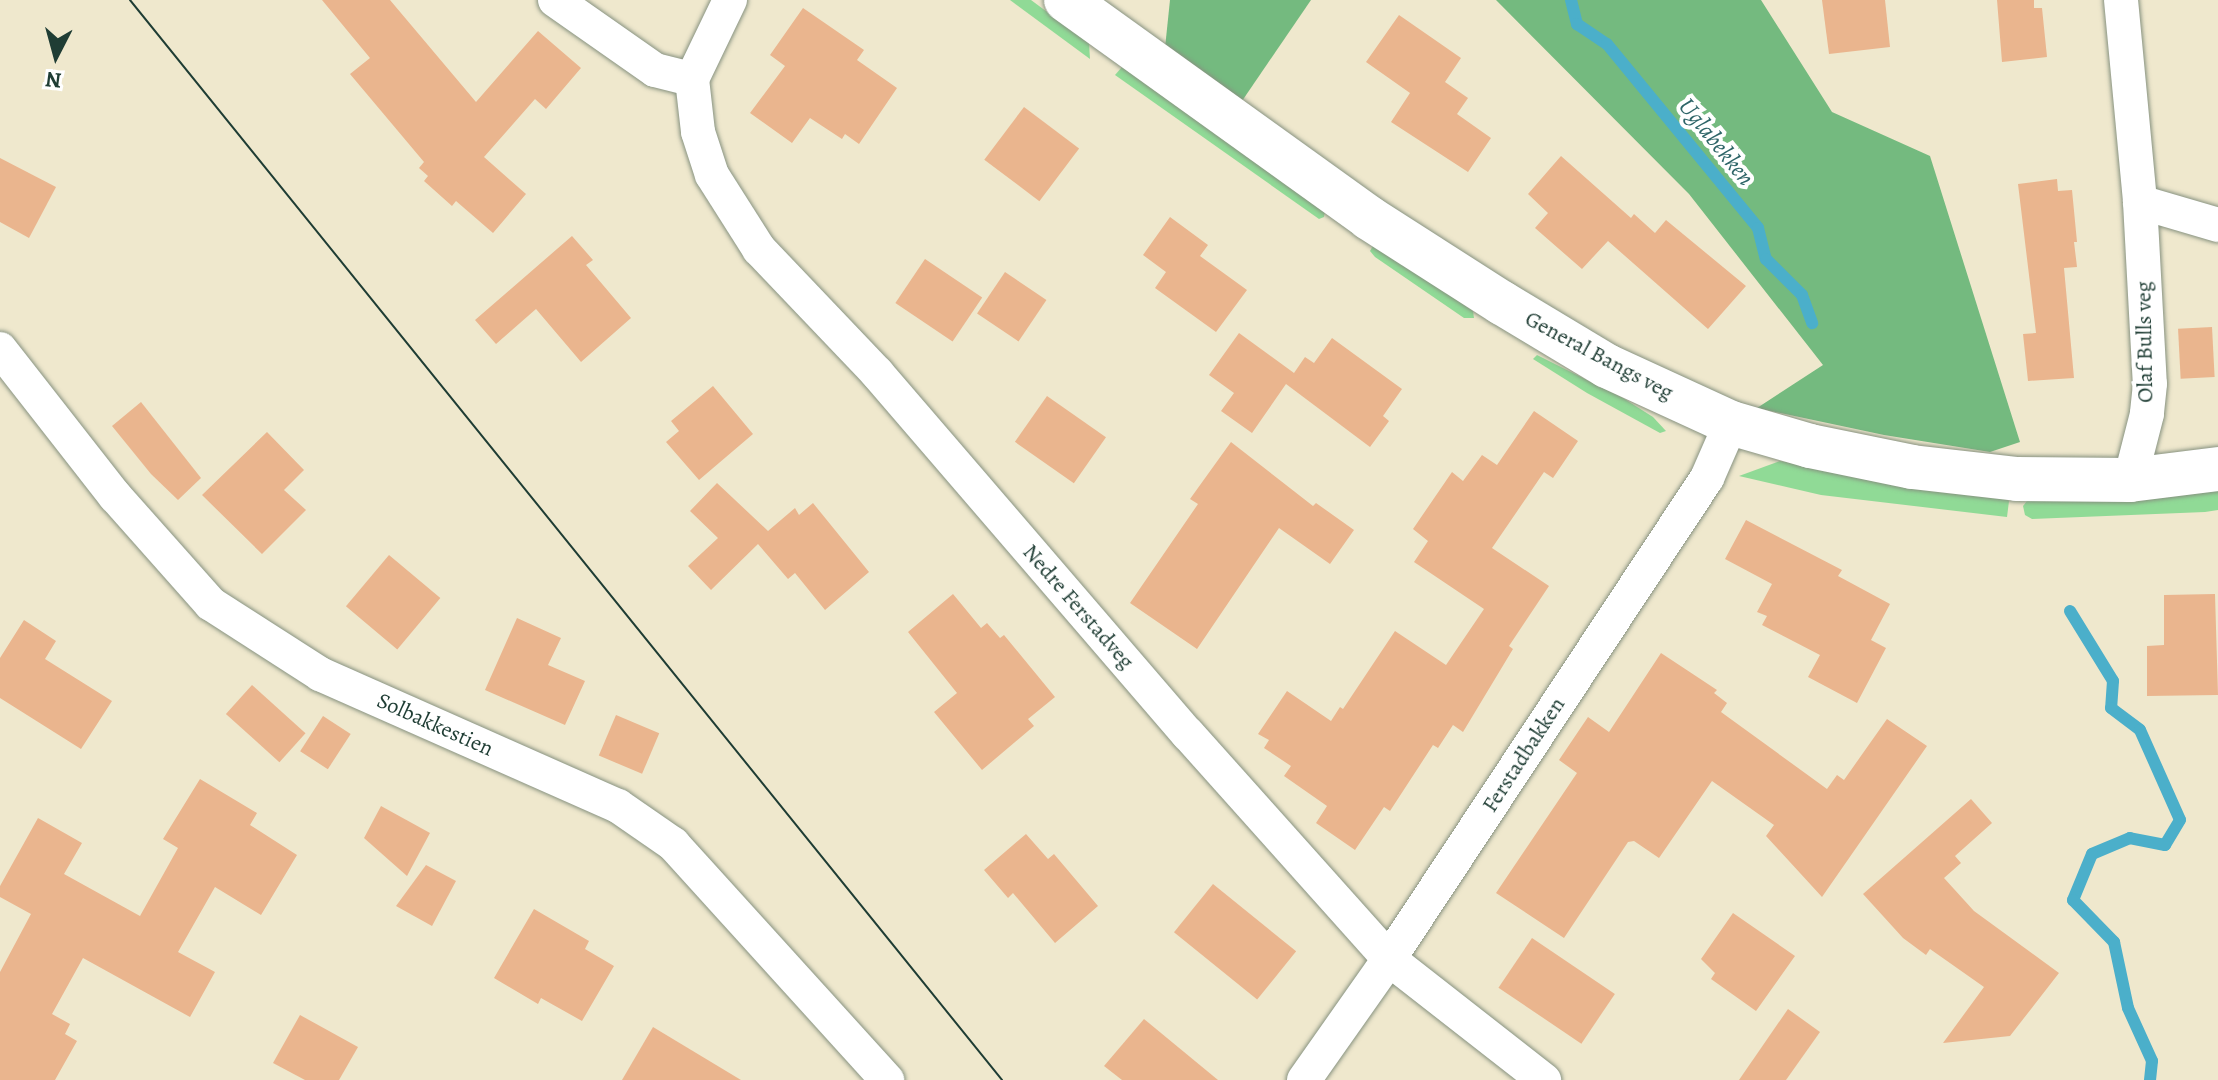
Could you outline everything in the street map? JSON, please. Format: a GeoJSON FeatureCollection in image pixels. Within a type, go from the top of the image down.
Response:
{"type":"FeatureCollection","features":[{"type":"Feature","properties":{"kind":"street"},"geometry":{"type":"LineString","coordinates":[[555,0],[655,70],[692,79],[730,0]]}},
{"type":"Feature","properties":{"kind":"street","name":"General Bangs veg"},"geometry":{"type":"LineString","coordinates":[[1066,0],[1369,218],[1502,303],[1607,366],[1731,423],[1810,446],[1912,467],[2017,479],[2130,480],[2218,469]]}},
{"type":"Feature","properties":{"kind":"street","name":"Olaf Bulls veg"},"geometry":{"type":"LineString","coordinates":[[2121,0],[2140,202],[2150,384],[2147,414],[2130,480]]}},
{"type":"Feature","properties":{"kind":"street","name":"Nedre Ferstadveg"},"geometry":{"type":"LineString","coordinates":[[692,79],[698,132],[712,175],[759,249],[877,373],[1188,734],[1389,959],[1544,1080]]}},
{"type":"Feature","properties":{"kind":"street"},"geometry":{"type":"LineString","coordinates":[[2140,202],[2218,225]]}},
{"type":"Feature","properties":{"kind":"street","name":"Solbakkestien"},"geometry":{"type":"LineString","coordinates":[[0,349],[115,496],[211,604],[320,674],[618,806],[673,844],[887,1080]]}},
{"type":"Feature","properties":{"kind":"street","name":"Ferstadbakken"},"geometry":{"type":"LineString","coordinates":[[1304,1080],[1389,959],[1707,478],[1731,423]]}},
{"type":"Feature","properties":{"kind":"green space"},"geometry":{"type":"Polygon","coordinates":[[[1010,0],[1031,0],[1089,43],[1090,59],[1010,0]]]}},
{"type":"Feature","properties":{"kind":"green space"},"geometry":{"type":"Polygon","coordinates":[[[1170,0],[1311,0],[1242,101],[1165,48],[1170,0]]]}},
{"type":"Feature","properties":{"kind":"green space"},"geometry":{"type":"Polygon","coordinates":[[[1496,0],[1761,0],[1832,112],[1930,156],[2020,442],[1990,452],[1884,435],[1757,408],[1823,365],[1689,194],[1496,0]]]}},
{"type":"Feature","properties":{"kind":"green space"},"geometry":{"type":"Polygon","coordinates":[[[1122,67],[1325,210],[1324,217],[1319,219],[1115,75],[1122,67]]]}},
{"type":"Feature","properties":{"kind":"green space"},"geometry":{"type":"Polygon","coordinates":[[[1374,244],[1473,311],[1474,318],[1464,318],[1375,257],[1370,251],[1374,244]]]}},
{"type":"Feature","properties":{"kind":"green space"},"geometry":{"type":"Polygon","coordinates":[[[1537,355],[1623,398],[1653,417],[1666,431],[1660,433],[1587,393],[1533,359],[1537,355]]]}},
{"type":"Feature","properties":{"kind":"green space"},"geometry":{"type":"Polygon","coordinates":[[[1780,461],[2002,497],[2009,501],[2007,517],[1821,495],[1739,476],[1780,461]]]}},
{"type":"Feature","properties":{"kind":"green space"},"geometry":{"type":"Polygon","coordinates":[[[2218,490],[2218,510],[2205,512],[2032,519],[2025,515],[2023,506],[2027,501],[2218,490]]]}},
{"type":"Feature","properties":{"kind":"building"},"geometry":{"type":"Polygon","coordinates":[[[322,0],[390,0],[476,102],[538,31],[581,68],[546,109],[535,99],[484,157],[526,194],[493,233],[456,201],[452,206],[424,181],[428,176],[419,168],[424,162],[350,74],[370,58],[322,0]]]}},
{"type":"Feature","properties":{"kind":"building"},"geometry":{"type":"Polygon","coordinates":[[[1822,0],[1885,0],[1890,47],[1829,54],[1822,0]]]}},
{"type":"Feature","properties":{"kind":"building"},"geometry":{"type":"Polygon","coordinates":[[[1997,0],[2034,0],[2034,8],[2042,8],[2047,57],[2002,62],[1997,0]]]}},
{"type":"Feature","properties":{"kind":"building"},"geometry":{"type":"Polygon","coordinates":[[[803,8],[864,50],[857,60],[897,88],[859,144],[845,134],[842,139],[810,118],[792,143],[750,113],[785,66],[770,55],[803,8]]]}},
{"type":"Feature","properties":{"kind":"building"},"geometry":{"type":"Polygon","coordinates":[[[1399,15],[1461,58],[1445,82],[1468,98],[1457,114],[1491,138],[1468,172],[1391,122],[1410,93],[1366,62],[1399,15]]]}},
{"type":"Feature","properties":{"kind":"building"},"geometry":{"type":"Polygon","coordinates":[[[1024,107],[1079,149],[1039,201],[984,160],[1024,107]]]}},
{"type":"Feature","properties":{"kind":"building"},"geometry":{"type":"Polygon","coordinates":[[[1561,156],[1631,218],[1634,214],[1655,233],[1666,220],[1746,286],[1708,329],[1608,241],[1582,269],[1535,228],[1548,213],[1528,194],[1561,156]]]}},
{"type":"Feature","properties":{"kind":"building"},"geometry":{"type":"Polygon","coordinates":[[[0,158],[56,187],[29,238],[0,222],[0,158]]]}},
{"type":"Feature","properties":{"kind":"building"},"geometry":{"type":"Polygon","coordinates":[[[2057,179],[2058,191],[2072,190],[2077,242],[2074,242],[2077,267],[2064,268],[2074,378],[2028,381],[2023,334],[2036,333],[2018,184],[2057,179]]]}},
{"type":"Feature","properties":{"kind":"building"},"geometry":{"type":"Polygon","coordinates":[[[1170,217],[1208,245],[1200,256],[1247,290],[1216,332],[1155,288],[1166,272],[1143,255],[1170,217]]]}},
{"type":"Feature","properties":{"kind":"building"},"geometry":{"type":"Polygon","coordinates":[[[572,236],[593,260],[586,265],[631,318],[581,362],[536,309],[496,344],[475,320],[572,236]]]}},
{"type":"Feature","properties":{"kind":"building"},"geometry":{"type":"Polygon","coordinates":[[[925,259],[982,298],[953,342],[895,303],[925,259]]]}},
{"type":"Feature","properties":{"kind":"building"},"geometry":{"type":"Polygon","coordinates":[[[1005,272],[1046,300],[1018,341],[977,313],[1005,272]]]}},
{"type":"Feature","properties":{"kind":"building"},"geometry":{"type":"Polygon","coordinates":[[[2212,327],[2215,377],[2181,379],[2178,329],[2212,327]]]}},
{"type":"Feature","properties":{"kind":"building"},"geometry":{"type":"Polygon","coordinates":[[[1239,333],[1294,373],[1305,357],[1314,363],[1332,338],[1402,389],[1383,416],[1389,421],[1370,447],[1286,384],[1252,433],[1221,411],[1234,393],[1209,375],[1239,333]]]}},
{"type":"Feature","properties":{"kind":"building"},"geometry":{"type":"Polygon","coordinates":[[[713,386],[753,434],[699,480],[666,442],[679,431],[671,421],[713,386]]]}},
{"type":"Feature","properties":{"kind":"building"},"geometry":{"type":"Polygon","coordinates":[[[1047,396],[1106,437],[1074,483],[1015,442],[1047,396]]]}},
{"type":"Feature","properties":{"kind":"building"},"geometry":{"type":"Polygon","coordinates":[[[141,402],[201,478],[178,500],[151,474],[112,426],[141,402]]]}},
{"type":"Feature","properties":{"kind":"building"},"geometry":{"type":"Polygon","coordinates":[[[1534,411],[1578,441],[1553,478],[1544,472],[1492,548],[1549,586],[1509,646],[1513,649],[1463,732],[1453,725],[1438,748],[1433,745],[1390,811],[1384,807],[1355,850],[1316,823],[1327,806],[1284,776],[1291,766],[1264,748],[1269,740],[1258,734],[1287,691],[1331,721],[1340,707],[1343,709],[1395,631],[1446,665],[1484,609],[1414,562],[1428,541],[1413,529],[1452,472],[1463,481],[1482,455],[1497,465],[1534,411]]]}},
{"type":"Feature","properties":{"kind":"building"},"geometry":{"type":"Polygon","coordinates":[[[267,432],[304,470],[284,490],[306,510],[262,554],[202,495],[267,432]]]}},
{"type":"Feature","properties":{"kind":"building"},"geometry":{"type":"Polygon","coordinates":[[[1231,442],[1313,506],[1316,503],[1354,530],[1330,564],[1279,528],[1197,649],[1130,603],[1198,504],[1190,499],[1231,442]]]}},
{"type":"Feature","properties":{"kind":"building"},"geometry":{"type":"Polygon","coordinates":[[[717,483],[768,531],[795,508],[799,515],[813,503],[869,572],[825,610],[795,573],[788,579],[758,544],[711,590],[688,566],[718,538],[690,511],[717,483]]]}},
{"type":"Feature","properties":{"kind":"building"},"geometry":{"type":"Polygon","coordinates":[[[1746,520],[1842,570],[1838,576],[1890,604],[1871,640],[1886,648],[1857,703],[1808,677],[1820,655],[1762,625],[1767,616],[1757,612],[1772,584],[1725,559],[1746,520]]]}},
{"type":"Feature","properties":{"kind":"building"},"geometry":{"type":"Polygon","coordinates":[[[389,555],[440,598],[397,649],[346,606],[389,555]]]}},
{"type":"Feature","properties":{"kind":"building"},"geometry":{"type":"Polygon","coordinates":[[[953,594],[981,628],[987,623],[1000,638],[1004,635],[1055,697],[1028,719],[1034,726],[982,770],[934,712],[957,693],[908,632],[953,594]]]}},
{"type":"Feature","properties":{"kind":"building"},"geometry":{"type":"Polygon","coordinates":[[[2215,594],[2218,695],[2147,696],[2147,646],[2164,645],[2164,595],[2215,594]]]}},
{"type":"Feature","properties":{"kind":"building"},"geometry":{"type":"Polygon","coordinates":[[[517,618],[561,638],[548,665],[585,681],[565,725],[485,690],[517,618]]]}},
{"type":"Feature","properties":{"kind":"building"},"geometry":{"type":"Polygon","coordinates":[[[24,620],[56,641],[45,659],[112,701],[81,749],[0,698],[0,658],[24,620]]]}},
{"type":"Feature","properties":{"kind":"building"},"geometry":{"type":"Polygon","coordinates":[[[1661,653],[1717,690],[1714,693],[1727,703],[1721,712],[1827,789],[1837,775],[1844,780],[1887,719],[1927,746],[1822,897],[1766,836],[1774,825],[1712,781],[1659,858],[1634,841],[1628,842],[1564,938],[1496,893],[1577,773],[1559,760],[1588,717],[1609,732],[1661,653]]]}},
{"type":"Feature","properties":{"kind":"building"},"geometry":{"type":"Polygon","coordinates":[[[252,685],[306,733],[279,762],[226,714],[252,685]]]}},
{"type":"Feature","properties":{"kind":"building"},"geometry":{"type":"Polygon","coordinates":[[[616,715],[659,733],[642,774],[599,756],[616,715]]]}},
{"type":"Feature","properties":{"kind":"building"},"geometry":{"type":"Polygon","coordinates":[[[323,716],[351,734],[328,769],[300,751],[323,716]]]}},
{"type":"Feature","properties":{"kind":"building"},"geometry":{"type":"Polygon","coordinates":[[[200,779],[257,813],[250,825],[297,855],[261,915],[215,887],[178,952],[215,972],[190,1017],[83,958],[52,1014],[70,1024],[65,1034],[77,1041],[55,1080],[0,1080],[0,972],[31,914],[0,897],[0,886],[38,818],[82,843],[64,874],[140,916],[178,848],[163,839],[200,779]]]}},
{"type":"Feature","properties":{"kind":"building"},"geometry":{"type":"Polygon","coordinates":[[[1971,799],[1992,823],[1955,856],[1961,863],[1944,878],[1974,911],[2059,973],[2010,1036],[1943,1043],[1984,987],[1930,949],[1926,955],[1903,938],[1863,894],[1971,799]]]}},
{"type":"Feature","properties":{"kind":"building"},"geometry":{"type":"Polygon","coordinates":[[[381,806],[430,833],[407,876],[364,838],[381,806]]]}},
{"type":"Feature","properties":{"kind":"building"},"geometry":{"type":"Polygon","coordinates":[[[1026,834],[1048,859],[1054,854],[1098,906],[1055,943],[1013,893],[1008,898],[984,870],[1026,834]]]}},
{"type":"Feature","properties":{"kind":"building"},"geometry":{"type":"Polygon","coordinates":[[[426,865],[456,881],[432,926],[396,906],[426,865]]]}},
{"type":"Feature","properties":{"kind":"building"},"geometry":{"type":"Polygon","coordinates":[[[1213,884],[1296,951],[1257,1000],[1174,932],[1213,884]]]}},
{"type":"Feature","properties":{"kind":"building"},"geometry":{"type":"Polygon","coordinates":[[[534,909],[589,941],[585,949],[614,966],[582,1021],[541,998],[538,1004],[494,978],[534,909]]]}},
{"type":"Feature","properties":{"kind":"building"},"geometry":{"type":"Polygon","coordinates":[[[1733,913],[1795,956],[1756,1011],[1711,979],[1715,973],[1701,959],[1733,913]]]}},
{"type":"Feature","properties":{"kind":"building"},"geometry":{"type":"Polygon","coordinates":[[[1532,938],[1615,994],[1581,1044],[1498,988],[1532,938]]]}},
{"type":"Feature","properties":{"kind":"building"},"geometry":{"type":"Polygon","coordinates":[[[1788,1009],[1820,1032],[1786,1080],[1739,1080],[1788,1009]]]}},
{"type":"Feature","properties":{"kind":"building"},"geometry":{"type":"Polygon","coordinates":[[[300,1015],[358,1047],[339,1080],[305,1080],[273,1063],[300,1015]]]}},
{"type":"Feature","properties":{"kind":"building"},"geometry":{"type":"Polygon","coordinates":[[[1144,1019],[1218,1080],[1122,1080],[1104,1066],[1144,1019]]]}},
{"type":"Feature","properties":{"kind":"building"},"geometry":{"type":"Polygon","coordinates":[[[653,1027],[741,1080],[622,1080],[653,1027]]]}},
{"type":"Feature","properties":{"kind":"waterway","name":"Uglabekken"},"geometry":{"type":"LineString","coordinates":[[1571,0],[1577,24],[1607,44],[1758,228],[1766,259],[1802,295],[1812,323]]}},
{"type":"Feature","properties":{"kind":"waterway","name":"Uglabekken"},"geometry":{"type":"LineString","coordinates":[[2070,611],[2113,681],[2111,708],[2140,730],[2180,820],[2165,845],[2130,838],[2092,854],[2073,900],[2114,942],[2128,1008],[2152,1061],[2150,1080]]}},
{"type":"Feature","properties":{"kind":"tram line"},"geometry":{"type":"LineString","coordinates":[[130,0],[1002,1080]]}}]}
